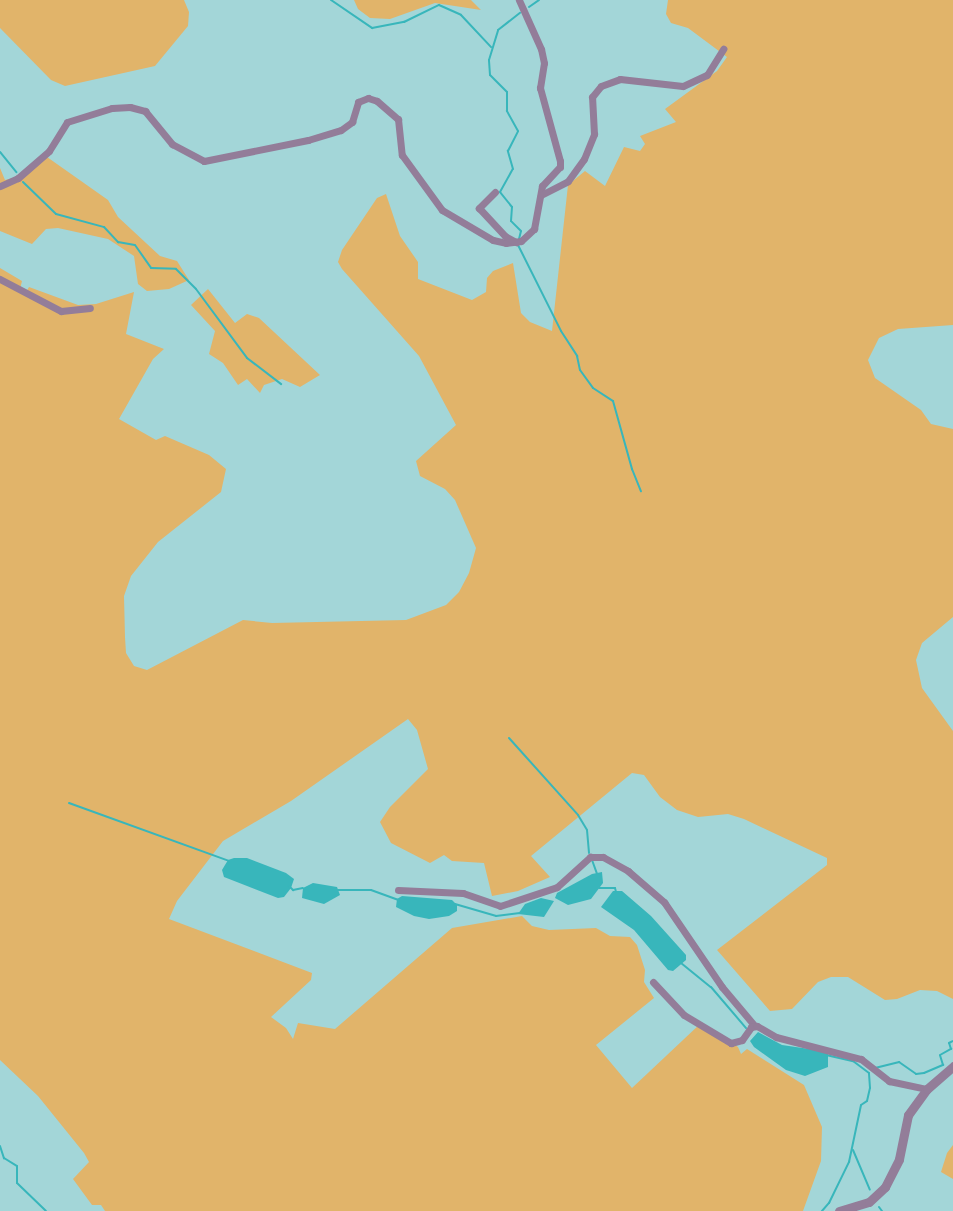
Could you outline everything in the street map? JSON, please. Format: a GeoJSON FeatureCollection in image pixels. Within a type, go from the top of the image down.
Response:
{"type":"FeatureCollection","features":[{"type":"Feature","properties":{"kind":"street"},"geometry":{"type":"LineString","coordinates":[[0,186],[18,178],[49,151],[67,122],[112,108],[130,106],[145,111],[172,144],[204,161],[300,142],[341,130],[352,122],[358,102],[368,98],[377,101],[398,119],[402,155],[442,210],[493,240],[517,242],[525,239],[534,229],[544,182],[560,166],[540,88],[544,63],[541,49],[519,0]]}},
{"type":"Feature","properties":{"kind":"street"},"geometry":{"type":"LineString","coordinates":[[540,195],[568,181],[584,159],[594,134],[592,97],[601,86],[620,79],[683,86],[707,75],[723,49]]}},
{"type":"Feature","properties":{"kind":"street"},"geometry":{"type":"LineString","coordinates":[[495,192],[479,208],[506,236],[517,242]]}},
{"type":"Feature","properties":{"kind":"street"},"geometry":{"type":"LineString","coordinates":[[0,279],[61,311],[90,308]]}},
{"type":"Feature","properties":{"kind":"street"},"geometry":{"type":"LineString","coordinates":[[398,890],[463,894],[500,906],[557,887],[590,857],[604,857],[639,879],[664,902],[722,987],[754,1025],[776,1037],[852,1056],[889,1081],[927,1089]]}},
{"type":"Feature","properties":{"kind":"street"},"geometry":{"type":"LineString","coordinates":[[653,982],[684,1015],[731,1043],[742,1040],[754,1025]]}},
{"type":"Feature","properties":{"kind":"street"},"geometry":{"type":"LineString","coordinates":[[839,1211],[869,1202],[885,1187],[900,1159],[908,1116],[927,1089],[953,1066]]}},
{"type":"Feature","properties":{"kind":"shaded area"},"geometry":{"type":"Polygon","coordinates":[[[0,0],[184,0],[189,12],[188,26],[155,66],[65,86],[51,80],[0,28],[0,0]]]}},
{"type":"Feature","properties":{"kind":"shaded area"},"geometry":{"type":"Polygon","coordinates":[[[354,0],[471,0],[481,10],[435,3],[390,19],[370,18],[358,9],[354,0]]]}},
{"type":"Feature","properties":{"kind":"shaded area"},"geometry":{"type":"Polygon","coordinates":[[[668,0],[953,0],[953,325],[898,329],[879,338],[868,360],[875,378],[921,410],[931,424],[953,429],[953,617],[922,643],[916,660],[922,688],[953,731],[953,999],[937,991],[920,990],[897,999],[885,1000],[848,977],[831,977],[818,982],[792,1009],[770,1011],[717,950],[827,865],[827,858],[744,819],[728,814],[698,817],[677,810],[660,797],[644,775],[632,773],[531,856],[550,877],[518,891],[492,896],[484,863],[452,861],[444,855],[430,863],[391,843],[380,822],[390,807],[428,769],[417,730],[408,719],[291,801],[223,841],[177,901],[169,919],[312,973],[311,980],[271,1017],[286,1028],[293,1039],[298,1023],[335,1029],[452,928],[522,916],[532,926],[549,930],[596,928],[610,936],[630,937],[637,945],[645,970],[644,982],[654,998],[596,1045],[632,1088],[700,1024],[738,1047],[741,1054],[747,1049],[804,1085],[822,1127],[821,1161],[803,1211],[105,1211],[101,1205],[92,1205],[73,1179],[89,1162],[84,1153],[38,1096],[0,1060],[0,268],[22,281],[20,289],[26,292],[29,287],[78,305],[96,304],[134,292],[126,334],[164,349],[153,359],[119,419],[156,440],[165,436],[209,455],[226,469],[221,492],[158,542],[131,576],[124,596],[125,637],[126,653],[134,666],[147,670],[243,620],[272,623],[406,620],[446,605],[459,592],[469,573],[476,548],[455,500],[445,489],[420,476],[416,461],[456,425],[419,356],[342,269],[338,262],[342,250],[377,198],[386,194],[400,236],[418,262],[418,279],[472,300],[486,292],[487,278],[493,271],[513,263],[521,313],[530,322],[552,331],[568,185],[585,171],[605,186],[624,147],[640,151],[645,144],[640,136],[676,122],[665,109],[717,71],[727,57],[688,28],[671,23],[666,14],[668,0]]]}},
{"type":"Feature","properties":{"kind":"shaded area"},"geometry":{"type":"Polygon","coordinates":[[[47,157],[108,200],[118,217],[160,256],[177,261],[189,280],[169,289],[147,291],[138,284],[134,256],[108,239],[58,228],[46,229],[32,244],[0,231],[0,168],[5,180],[13,178],[47,157]]]}},
{"type":"Feature","properties":{"kind":"shaded area"},"geometry":{"type":"Polygon","coordinates":[[[208,289],[235,323],[247,314],[259,318],[320,375],[300,387],[282,379],[264,385],[260,393],[247,379],[238,385],[223,363],[209,354],[215,331],[191,305],[208,289]]]}},
{"type":"Feature","properties":{"kind":"shaded area"},"geometry":{"type":"Polygon","coordinates":[[[953,1145],[953,1179],[941,1172],[947,1153],[953,1145]]]}},
{"type":"Feature","properties":{"kind":"water"},"geometry":{"type":"Polygon","coordinates":[[[247,858],[286,873],[294,879],[291,888],[284,897],[278,898],[224,877],[222,870],[228,860],[247,858]]]}},
{"type":"Feature","properties":{"kind":"water"},"geometry":{"type":"Polygon","coordinates":[[[602,872],[603,883],[591,899],[568,905],[555,898],[557,893],[592,874],[602,872]]]}},
{"type":"Feature","properties":{"kind":"water"},"geometry":{"type":"Polygon","coordinates":[[[313,883],[337,887],[340,895],[324,904],[302,898],[303,888],[313,883]]]}},
{"type":"Feature","properties":{"kind":"water"},"geometry":{"type":"Polygon","coordinates":[[[613,891],[622,891],[651,916],[686,955],[686,960],[673,971],[668,970],[634,930],[601,907],[613,891]]]}},
{"type":"Feature","properties":{"kind":"water"},"geometry":{"type":"Polygon","coordinates":[[[402,896],[452,900],[457,905],[457,911],[449,916],[429,919],[414,916],[396,907],[397,899],[402,896]]]}},
{"type":"Feature","properties":{"kind":"water"},"geometry":{"type":"Polygon","coordinates":[[[541,898],[554,901],[544,917],[518,914],[525,904],[541,898]]]}},
{"type":"Feature","properties":{"kind":"water"},"geometry":{"type":"Polygon","coordinates":[[[758,1032],[782,1045],[823,1051],[828,1054],[828,1067],[805,1076],[786,1070],[754,1047],[750,1041],[758,1032]]]}},
{"type":"Feature","properties":{"kind":"waterway"},"geometry":{"type":"LineString","coordinates":[[331,0],[372,28],[404,22],[439,5],[461,15],[491,47]]}},
{"type":"Feature","properties":{"kind":"waterway"},"geometry":{"type":"LineString","coordinates":[[529,7],[539,0]]}},
{"type":"Feature","properties":{"kind":"waterway"},"geometry":{"type":"LineString","coordinates":[[519,239],[521,231],[511,221],[512,207],[500,192],[513,169],[508,151],[518,131],[507,111],[507,92],[490,75],[489,60],[498,30],[520,13]]}},
{"type":"Feature","properties":{"kind":"waterway"},"geometry":{"type":"LineString","coordinates":[[0,152],[16,172]]}},
{"type":"Feature","properties":{"kind":"waterway"},"geometry":{"type":"LineString","coordinates":[[23,182],[56,214],[104,227],[118,242],[135,245],[151,268],[176,269],[196,289],[247,358],[281,384]]}},
{"type":"Feature","properties":{"kind":"waterway"},"geometry":{"type":"LineString","coordinates":[[518,245],[561,331],[577,356],[580,370],[593,388],[613,401],[632,469],[641,491]]}},
{"type":"Feature","properties":{"kind":"waterway"},"geometry":{"type":"LineString","coordinates":[[509,738],[578,815],[587,830],[589,853]]}},
{"type":"Feature","properties":{"kind":"waterway"},"geometry":{"type":"LineString","coordinates":[[69,803],[229,861]]}},
{"type":"Feature","properties":{"kind":"waterway"},"geometry":{"type":"LineString","coordinates":[[592,860],[597,874]]}},
{"type":"Feature","properties":{"kind":"waterway"},"geometry":{"type":"LineString","coordinates":[[289,886],[293,890],[303,888]]}},
{"type":"Feature","properties":{"kind":"waterway"},"geometry":{"type":"LineString","coordinates":[[599,888],[615,888],[616,892]]}},
{"type":"Feature","properties":{"kind":"waterway"},"geometry":{"type":"LineString","coordinates":[[338,890],[371,890],[399,900]]}},
{"type":"Feature","properties":{"kind":"waterway"},"geometry":{"type":"LineString","coordinates":[[455,904],[496,916],[520,913]]}},
{"type":"Feature","properties":{"kind":"waterway"},"geometry":{"type":"LineString","coordinates":[[681,963],[711,987],[746,1028]]}},
{"type":"Feature","properties":{"kind":"waterway"},"geometry":{"type":"LineString","coordinates":[[875,1068],[899,1062],[916,1074],[924,1073],[943,1065],[940,1055],[951,1049],[949,1043],[953,1041]]}},
{"type":"Feature","properties":{"kind":"waterway"},"geometry":{"type":"LineString","coordinates":[[826,1055],[853,1061],[869,1073]]}},
{"type":"Feature","properties":{"kind":"waterway"},"geometry":{"type":"LineString","coordinates":[[822,1211],[829,1203],[849,1162],[861,1105],[867,1101],[870,1088],[869,1073]]}},
{"type":"Feature","properties":{"kind":"waterway"},"geometry":{"type":"LineString","coordinates":[[0,1146],[4,1158],[17,1166],[17,1183],[46,1211]]}},
{"type":"Feature","properties":{"kind":"waterway"},"geometry":{"type":"LineString","coordinates":[[853,1150],[870,1190]]}},
{"type":"Feature","properties":{"kind":"waterway"},"geometry":{"type":"LineString","coordinates":[[879,1207],[882,1211]]}}]}
